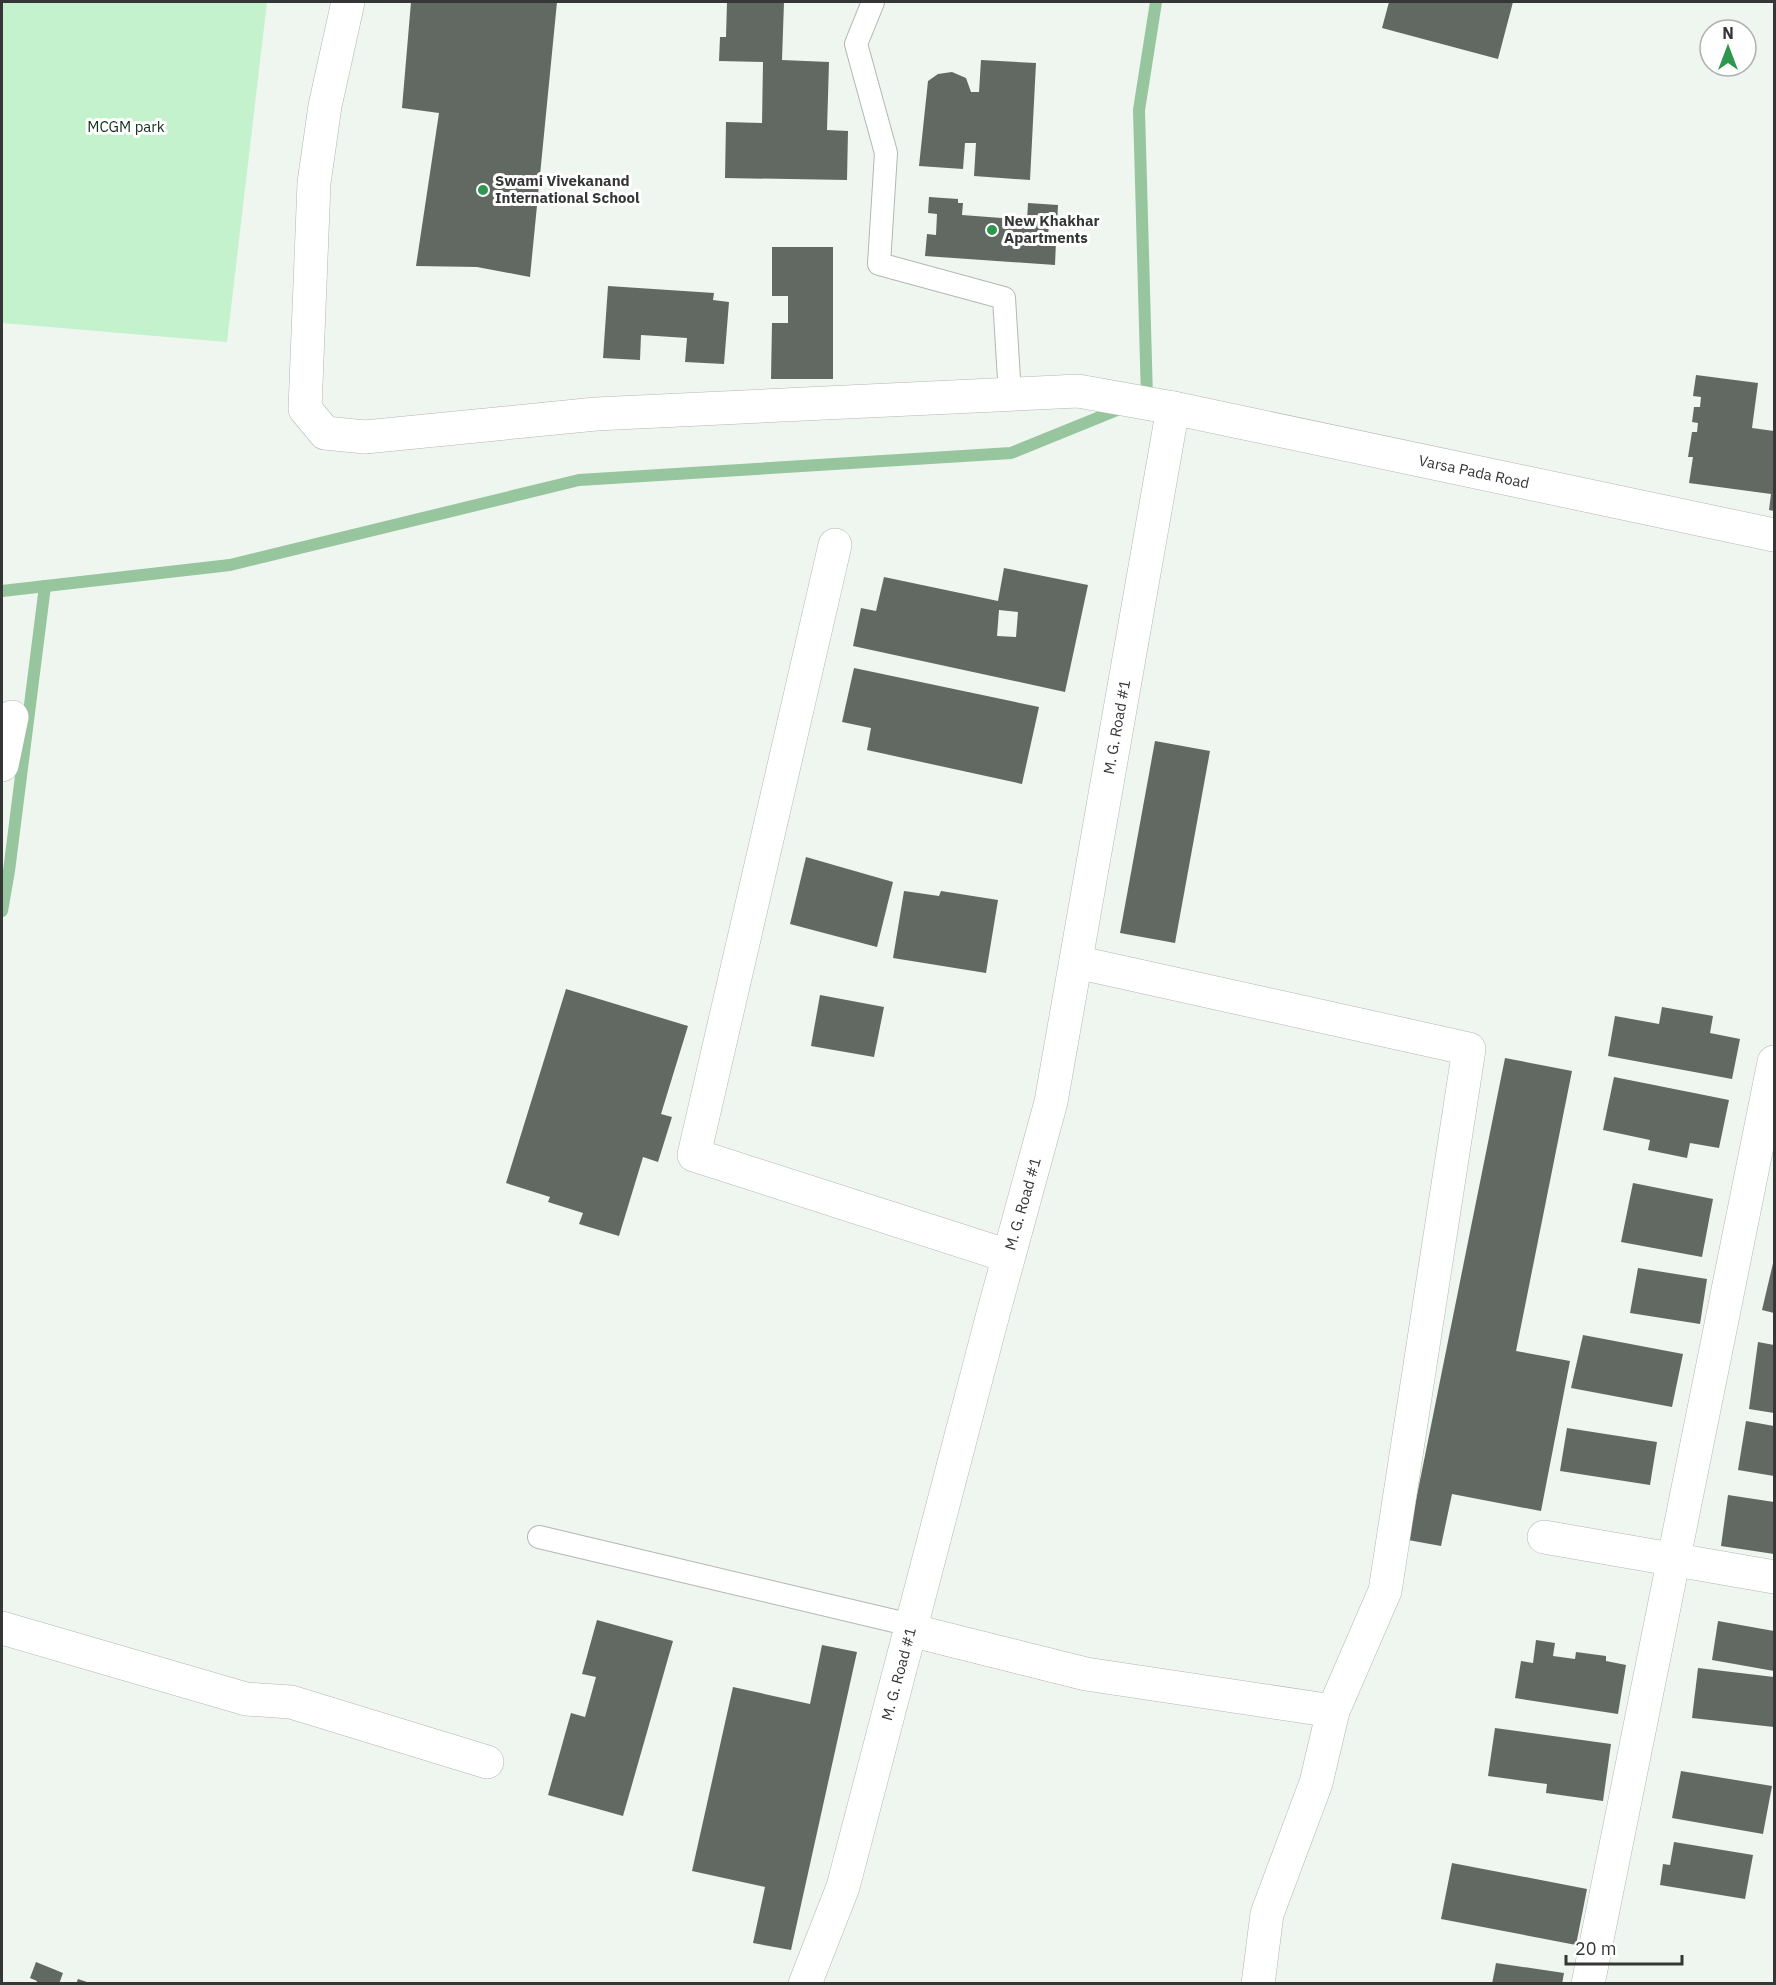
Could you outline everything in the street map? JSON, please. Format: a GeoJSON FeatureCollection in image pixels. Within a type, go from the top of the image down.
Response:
{"type":"FeatureCollection","features":[{"type":"Feature","properties":{"kind":"street","name":"Varsa Pada Road"},"geometry":{"type":"LineString","coordinates":[[348,2],[325,106],[314,183],[305,409],[325,433],[365,437],[596,414],[1078,392],[1173,408],[1774,535]]}},
{"type":"Feature","properties":{"kind":"street","name":"M. G. Road #1"},"geometry":{"type":"LineString","coordinates":[[805,1983],[843,1887],[1008,1256],[1052,1102],[1173,408]]}},
{"type":"Feature","properties":{"kind":"street"},"geometry":{"type":"LineString","coordinates":[[835,545],[694,1155],[1008,1256]]}},
{"type":"Feature","properties":{"kind":"street"},"geometry":{"type":"LineString","coordinates":[[2,765],[12,717]]}},
{"type":"Feature","properties":{"kind":"street"},"geometry":{"type":"LineString","coordinates":[[1076,962],[1469,1049],[1385,1591],[1333,1710],[1316,1783],[1267,1914],[1258,1983]]}},
{"type":"Feature","properties":{"kind":"street"},"geometry":{"type":"LineString","coordinates":[[1588,1983],[1774,1062]]}},
{"type":"Feature","properties":{"kind":"street"},"geometry":{"type":"LineString","coordinates":[[1544,1537],[1774,1577]]}},
{"type":"Feature","properties":{"kind":"street"},"geometry":{"type":"LineString","coordinates":[[911,1628],[1086,1674],[1333,1710]]}},
{"type":"Feature","properties":{"kind":"street"},"geometry":{"type":"LineString","coordinates":[[2,1629],[246,1699],[291,1702],[487,1762]]}},
{"type":"Feature","properties":{"kind":"lane"},"geometry":{"type":"LineString","coordinates":[[873,2],[856,44],[886,153],[879,264],[1004,298],[1010,395]]}},
{"type":"Feature","properties":{"kind":"lane"},"geometry":{"type":"LineString","coordinates":[[539,1537],[911,1628]]}},
{"type":"Feature","properties":{"kind":"green space","name":"MCGM park"},"geometry":{"type":"Polygon","coordinates":[[[2,2],[267,2],[227,342],[2,323],[2,2]]]}},
{"type":"Feature","properties":{"kind":"building","name":"Swami Vivekanand International School"},"geometry":{"type":"Polygon","coordinates":[[[411,2],[557,2],[530,277],[477,267],[416,266],[439,113],[402,108],[411,2]]]}},
{"type":"Feature","properties":{"kind":"building"},"geometry":{"type":"Polygon","coordinates":[[[727,2],[784,2],[782,60],[829,62],[827,130],[848,131],[847,180],[725,178],[726,122],[762,123],[763,62],[719,61],[720,37],[726,37],[727,2]]]}},
{"type":"Feature","properties":{"kind":"building"},"geometry":{"type":"Polygon","coordinates":[[[1389,2],[1513,2],[1498,59],[1382,28],[1389,2]]]}},
{"type":"Feature","properties":{"kind":"building"},"geometry":{"type":"Polygon","coordinates":[[[981,60],[1036,63],[1030,180],[974,176],[976,143],[965,143],[963,169],[919,166],[928,81],[938,74],[952,72],[966,78],[971,92],[979,92],[981,60]]]}},
{"type":"Feature","properties":{"kind":"building","name":"New Khakhar Apartments"},"geometry":{"type":"Polygon","coordinates":[[[929,197],[958,199],[958,203],[963,203],[962,215],[1027,220],[1028,203],[1058,205],[1057,226],[1049,226],[1048,234],[1044,234],[1044,240],[1056,241],[1055,265],[925,256],[927,234],[936,235],[937,214],[928,213],[929,197]]]}},
{"type":"Feature","properties":{"kind":"building"},"geometry":{"type":"Polygon","coordinates":[[[772,247],[833,247],[833,379],[771,379],[772,323],[788,323],[788,296],[772,296],[772,247]]]}},
{"type":"Feature","properties":{"kind":"building"},"geometry":{"type":"Polygon","coordinates":[[[608,286],[714,293],[713,300],[729,302],[724,364],[685,362],[687,338],[641,335],[640,360],[603,358],[608,286]]]}},
{"type":"Feature","properties":{"kind":"building"},"geometry":{"type":"Polygon","coordinates":[[[1696,375],[1758,383],[1752,428],[1774,431],[1774,511],[1769,510],[1771,494],[1689,483],[1693,457],[1688,457],[1692,432],[1697,432],[1698,423],[1692,422],[1694,407],[1700,407],[1701,397],[1693,396],[1696,375]]]}},
{"type":"Feature","properties":{"kind":"building"},"geometry":{"type":"Polygon","coordinates":[[[1004,568],[1088,585],[1065,692],[853,646],[861,608],[876,611],[884,577],[998,601],[1004,568]],[[999,610],[997,636],[1016,637],[1018,612],[999,610]]]}},
{"type":"Feature","properties":{"kind":"building"},"geometry":{"type":"Polygon","coordinates":[[[854,668],[1039,707],[1022,784],[867,750],[871,728],[842,722],[854,668]]]}},
{"type":"Feature","properties":{"kind":"building"},"geometry":{"type":"Polygon","coordinates":[[[1155,741],[1210,751],[1175,943],[1120,933],[1155,741]]]}},
{"type":"Feature","properties":{"kind":"building"},"geometry":{"type":"Polygon","coordinates":[[[806,857],[893,882],[877,947],[790,924],[806,857]]]}},
{"type":"Feature","properties":{"kind":"building"},"geometry":{"type":"Polygon","coordinates":[[[904,891],[939,896],[941,891],[998,900],[986,973],[893,958],[904,891]]]}},
{"type":"Feature","properties":{"kind":"building"},"geometry":{"type":"Polygon","coordinates":[[[566,989],[688,1026],[661,1114],[672,1117],[658,1162],[643,1157],[619,1236],[579,1224],[583,1213],[548,1202],[550,1197],[506,1183],[566,989]]]}},
{"type":"Feature","properties":{"kind":"building"},"geometry":{"type":"Polygon","coordinates":[[[820,995],[884,1007],[874,1057],[811,1046],[820,995]]]}},
{"type":"Feature","properties":{"kind":"building"},"geometry":{"type":"Polygon","coordinates":[[[1662,1007],[1713,1016],[1710,1033],[1740,1039],[1732,1079],[1608,1056],[1615,1016],[1659,1024],[1662,1007]]]}},
{"type":"Feature","properties":{"kind":"building"},"geometry":{"type":"Polygon","coordinates":[[[1505,1058],[1572,1071],[1516,1351],[1570,1361],[1541,1511],[1452,1494],[1441,1546],[1408,1540],[1505,1058]]]}},
{"type":"Feature","properties":{"kind":"building"},"geometry":{"type":"Polygon","coordinates":[[[1614,1077],[1729,1100],[1719,1148],[1690,1143],[1687,1158],[1648,1150],[1650,1140],[1603,1130],[1614,1077]]]}},
{"type":"Feature","properties":{"kind":"building"},"geometry":{"type":"Polygon","coordinates":[[[1633,1183],[1713,1199],[1702,1257],[1621,1242],[1633,1183]]]}},
{"type":"Feature","properties":{"kind":"building"},"geometry":{"type":"Polygon","coordinates":[[[1774,1259],[1774,1313],[1762,1310],[1774,1259]]]}},
{"type":"Feature","properties":{"kind":"building"},"geometry":{"type":"Polygon","coordinates":[[[1638,1268],[1707,1279],[1700,1324],[1630,1313],[1638,1268]]]}},
{"type":"Feature","properties":{"kind":"building"},"geometry":{"type":"Polygon","coordinates":[[[1583,1335],[1683,1354],[1672,1407],[1571,1388],[1583,1335]]]}},
{"type":"Feature","properties":{"kind":"building"},"geometry":{"type":"Polygon","coordinates":[[[1758,1342],[1774,1345],[1774,1413],[1749,1409],[1758,1342]]]}},
{"type":"Feature","properties":{"kind":"building"},"geometry":{"type":"Polygon","coordinates":[[[1746,1421],[1774,1426],[1774,1476],[1738,1470],[1746,1421]]]}},
{"type":"Feature","properties":{"kind":"building"},"geometry":{"type":"Polygon","coordinates":[[[1567,1428],[1657,1442],[1650,1485],[1560,1471],[1567,1428]]]}},
{"type":"Feature","properties":{"kind":"building"},"geometry":{"type":"Polygon","coordinates":[[[1728,1495],[1774,1502],[1774,1554],[1721,1546],[1728,1495]]]}},
{"type":"Feature","properties":{"kind":"building"},"geometry":{"type":"Polygon","coordinates":[[[597,1620],[673,1641],[623,1816],[548,1795],[571,1713],[585,1717],[596,1677],[582,1674],[597,1620]]]}},
{"type":"Feature","properties":{"kind":"building"},"geometry":{"type":"Polygon","coordinates":[[[1718,1621],[1774,1631],[1774,1671],[1712,1660],[1718,1621]]]}},
{"type":"Feature","properties":{"kind":"building"},"geometry":{"type":"Polygon","coordinates":[[[1536,1640],[1555,1643],[1553,1656],[1575,1659],[1576,1652],[1606,1656],[1606,1661],[1626,1665],[1618,1714],[1515,1698],[1521,1661],[1533,1663],[1536,1640]]]}},
{"type":"Feature","properties":{"kind":"building"},"geometry":{"type":"Polygon","coordinates":[[[822,1645],[857,1652],[791,1950],[753,1943],[765,1887],[692,1871],[733,1687],[810,1704],[822,1645]]]}},
{"type":"Feature","properties":{"kind":"building"},"geometry":{"type":"Polygon","coordinates":[[[1698,1668],[1774,1677],[1774,1727],[1692,1718],[1698,1668]]]}},
{"type":"Feature","properties":{"kind":"building"},"geometry":{"type":"Polygon","coordinates":[[[1495,1728],[1611,1744],[1603,1801],[1546,1793],[1547,1784],[1488,1776],[1495,1728]]]}},
{"type":"Feature","properties":{"kind":"building"},"geometry":{"type":"Polygon","coordinates":[[[1681,1771],[1772,1786],[1763,1834],[1672,1818],[1681,1771]]]}},
{"type":"Feature","properties":{"kind":"building"},"geometry":{"type":"Polygon","coordinates":[[[1674,1842],[1753,1855],[1745,1899],[1660,1885],[1663,1864],[1670,1865],[1674,1842]]]}},
{"type":"Feature","properties":{"kind":"building"},"geometry":{"type":"Polygon","coordinates":[[[1452,1863],[1587,1889],[1576,1945],[1441,1919],[1452,1863]]]}},
{"type":"Feature","properties":{"kind":"building"},"geometry":{"type":"Polygon","coordinates":[[[36,1962],[63,1973],[59,1984],[36,1984],[37,1981],[30,1978],[36,1962]]]}},
{"type":"Feature","properties":{"kind":"building"},"geometry":{"type":"Polygon","coordinates":[[[1496,1963],[1564,1973],[1562,1984],[1492,1984],[1496,1963]]]}},
{"type":"Feature","properties":{"kind":"building"},"geometry":{"type":"Polygon","coordinates":[[[78,1979],[90,1983],[90,1984],[76,1984],[78,1979]]]}},
{"type":"Feature","properties":{"kind":"waterway"},"geometry":{"type":"LineString","coordinates":[[1144,399],[1147,398],[1139,110],[1156,2]]}},
{"type":"Feature","properties":{"kind":"waterway"},"geometry":{"type":"LineString","coordinates":[[2,591],[230,565],[579,480],[1011,453],[1122,408]]}},
{"type":"Feature","properties":{"kind":"waterway"},"geometry":{"type":"LineString","coordinates":[[2,911],[45,586]]}},
{"type":"Feature","properties":{"kind":"place","name":"Swami Vivekanand International School"},"geometry":{"type":"Point","coordinates":[483,190]}},
{"type":"Feature","properties":{"kind":"place","name":"New Khakhar Apartments"},"geometry":{"type":"Point","coordinates":[992,230]}}]}
